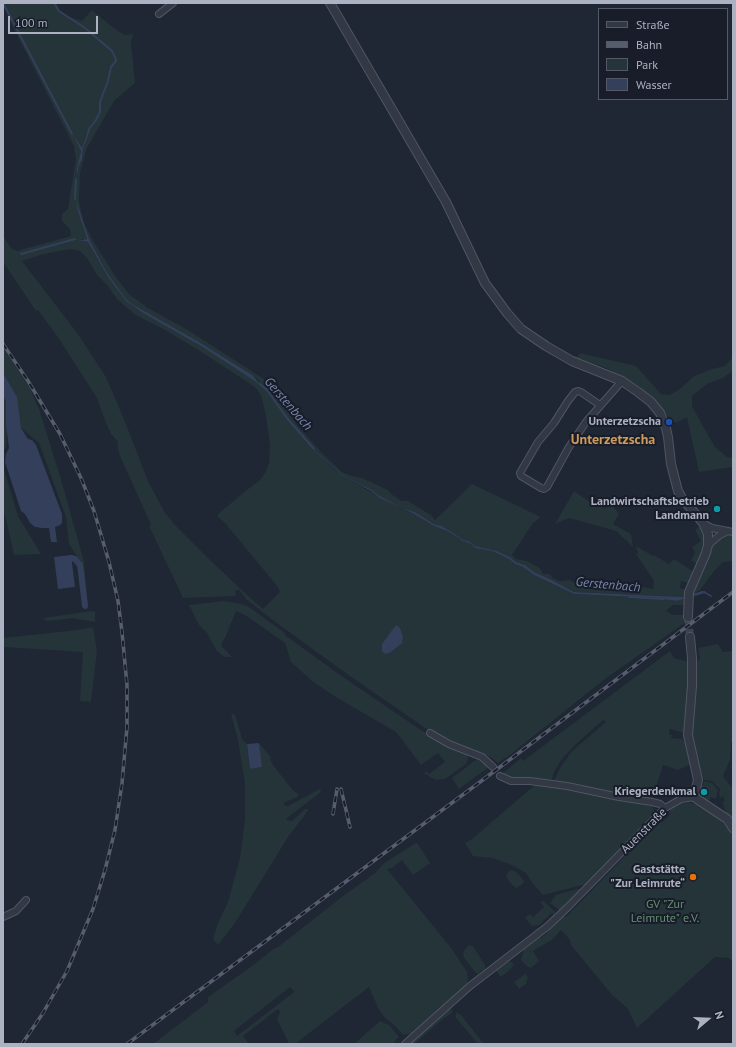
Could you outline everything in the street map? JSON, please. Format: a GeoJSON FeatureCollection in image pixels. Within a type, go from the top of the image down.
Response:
{"type":"FeatureCollection","features":[{"type":"Feature","properties":{"kind":"street"},"geometry":{"type":"LineString","coordinates":[[159,14],[173,3]]}},
{"type":"Feature","properties":{"kind":"street"},"geometry":{"type":"LineString","coordinates":[[330,3],[446,202],[473,260],[495,299],[521,328],[546,346],[572,361],[622,381],[651,402],[660,413],[667,432],[671,464],[678,491],[682,498],[703,523],[712,528],[731,531]]}},
{"type":"Feature","properties":{"kind":"street"},"geometry":{"type":"LineString","coordinates":[[600,405],[581,392],[575,392],[554,423],[538,442],[520,473],[521,476],[541,488],[544,489],[547,487],[569,447],[586,422],[622,381]]}},
{"type":"Feature","properties":{"kind":"street"},"geometry":{"type":"LineString","coordinates":[[688,617],[689,592],[708,545],[708,534],[703,523]]}},
{"type":"Feature","properties":{"kind":"street"},"geometry":{"type":"LineString","coordinates":[[708,545],[720,535],[731,531]]}},
{"type":"Feature","properties":{"kind":"street"},"geometry":{"type":"LineString","coordinates":[[690,637],[692,686],[688,735],[698,780],[694,797],[730,820],[733,828]]}},
{"type":"Feature","properties":{"kind":"street"},"geometry":{"type":"LineString","coordinates":[[430,733],[449,744],[482,757],[493,767]]}},
{"type":"Feature","properties":{"kind":"street"},"geometry":{"type":"LineString","coordinates":[[500,776],[511,781],[530,781],[567,786],[652,802],[660,804],[665,808]]}},
{"type":"Feature","properties":{"kind":"street","name":"Auenstraße"},"geometry":{"type":"LineString","coordinates":[[405,1044],[470,986],[548,926],[665,808],[681,799],[694,797]]}},
{"type":"Feature","properties":{"kind":"street"},"geometry":{"type":"LineString","coordinates":[[3,917],[16,911],[26,900]]}},
{"type":"Feature","properties":{"kind":"green space"},"geometry":{"type":"Polygon","coordinates":[[[3,3],[56,3],[60,11],[67,16],[82,21],[92,10],[115,29],[125,35],[133,34],[131,43],[135,83],[114,101],[87,148],[80,173],[79,202],[84,223],[92,239],[115,276],[129,294],[148,308],[188,330],[267,381],[297,425],[322,453],[342,472],[362,478],[388,490],[391,494],[402,501],[408,501],[431,515],[435,520],[472,484],[541,517],[533,523],[512,555],[516,559],[527,561],[540,568],[543,574],[550,574],[553,578],[560,581],[569,580],[580,585],[613,586],[629,584],[653,589],[654,581],[636,554],[638,553],[636,546],[669,564],[674,559],[694,572],[689,583],[681,581],[680,588],[684,589],[685,597],[574,592],[534,572],[510,557],[497,551],[476,546],[492,551],[509,559],[534,575],[574,594],[655,598],[677,601],[685,599],[684,605],[673,605],[666,611],[673,615],[683,615],[686,622],[605,679],[498,763],[492,758],[431,732],[274,621],[246,599],[239,590],[235,591],[236,596],[183,598],[149,526],[151,525],[120,456],[118,442],[111,434],[97,398],[57,336],[38,310],[36,311],[3,262],[3,236],[12,249],[17,251],[71,236],[70,229],[62,221],[62,214],[68,209],[76,159],[74,146],[3,6],[3,3]],[[88,132],[82,148],[73,135],[81,151],[76,175],[77,179],[79,165],[82,159],[88,132]],[[75,198],[87,240],[74,239],[88,242],[108,277],[126,301],[143,313],[188,338],[260,383],[258,380],[210,349],[132,304],[126,299],[106,271],[89,239],[75,198]],[[70,249],[40,255],[22,261],[78,334],[106,377],[148,481],[165,513],[208,558],[263,609],[280,592],[278,587],[225,523],[218,517],[218,514],[260,480],[269,463],[270,445],[266,416],[261,396],[256,388],[167,331],[134,314],[117,299],[107,285],[97,275],[87,258],[80,251],[70,249]],[[315,449],[317,453],[334,469],[351,481],[434,526],[447,531],[462,541],[475,546],[442,526],[434,524],[415,512],[402,508],[372,490],[344,476],[315,449]]]}},
{"type":"Feature","properties":{"kind":"green space"},"geometry":{"type":"Polygon","coordinates":[[[3,348],[30,388],[39,409],[61,479],[84,562],[88,604],[86,603],[83,571],[80,561],[69,544],[66,517],[39,443],[21,428],[7,432],[6,446],[3,453],[3,348]]]}},
{"type":"Feature","properties":{"kind":"green space"},"geometry":{"type":"Polygon","coordinates":[[[580,353],[636,366],[661,394],[669,395],[680,389],[694,376],[725,366],[733,357],[733,371],[723,378],[707,384],[692,396],[692,406],[715,447],[727,457],[733,458],[733,467],[699,472],[687,417],[678,422],[673,422],[640,387],[606,368],[576,358],[580,353]]]}},
{"type":"Feature","properties":{"kind":"green space"},"geometry":{"type":"Polygon","coordinates":[[[3,466],[18,516],[41,554],[14,555],[3,511],[3,466]]]}},
{"type":"Feature","properties":{"kind":"green space"},"geometry":{"type":"Polygon","coordinates":[[[574,491],[594,505],[598,503],[605,509],[610,502],[619,514],[613,524],[631,534],[633,547],[616,531],[569,518],[555,524],[574,491]]]}},
{"type":"Feature","properties":{"kind":"green space"},"geometry":{"type":"Polygon","coordinates":[[[700,526],[705,538],[705,547],[699,561],[696,563],[691,561],[695,552],[692,547],[701,541],[695,530],[700,526]]]}},
{"type":"Feature","properties":{"kind":"green space"},"geometry":{"type":"Polygon","coordinates":[[[728,534],[733,534],[733,561],[723,562],[700,590],[692,595],[696,580],[711,547],[719,539],[728,534]]]}},
{"type":"Feature","properties":{"kind":"green space"},"geometry":{"type":"Polygon","coordinates":[[[224,601],[242,604],[249,607],[343,677],[436,740],[467,752],[468,759],[466,764],[445,779],[436,780],[430,777],[424,773],[426,771],[429,774],[445,762],[438,753],[421,765],[396,732],[334,696],[312,681],[291,662],[285,643],[245,615],[236,611],[221,645],[232,657],[224,657],[216,650],[207,633],[199,625],[189,605],[224,601]]]}},
{"type":"Feature","properties":{"kind":"green space"},"geometry":{"type":"Polygon","coordinates":[[[92,611],[95,612],[95,622],[75,618],[46,621],[43,618],[92,611]]]}},
{"type":"Feature","properties":{"kind":"green space"},"geometry":{"type":"Polygon","coordinates":[[[93,627],[97,651],[91,702],[80,701],[83,652],[3,647],[3,638],[93,627]]]}},
{"type":"Feature","properties":{"kind":"green space"},"geometry":{"type":"Polygon","coordinates":[[[718,644],[723,652],[732,651],[733,656],[733,741],[731,742],[730,760],[723,776],[733,789],[733,817],[727,815],[722,802],[725,801],[723,796],[720,798],[720,789],[712,781],[704,780],[693,749],[691,727],[695,697],[696,663],[700,658],[698,648],[718,644]]]}},
{"type":"Feature","properties":{"kind":"green space"},"geometry":{"type":"Polygon","coordinates":[[[670,651],[674,658],[689,662],[685,733],[670,729],[669,734],[672,735],[671,738],[683,739],[683,741],[686,742],[691,764],[678,770],[663,765],[652,800],[554,781],[560,768],[572,751],[606,722],[603,720],[562,759],[553,774],[552,780],[513,778],[502,774],[521,758],[523,761],[670,651]]]}},
{"type":"Feature","properties":{"kind":"green space"},"geometry":{"type":"Polygon","coordinates":[[[231,714],[234,714],[242,739],[247,744],[250,769],[261,767],[259,743],[271,757],[270,759],[273,765],[292,789],[299,795],[284,803],[284,805],[288,806],[320,789],[321,792],[287,818],[287,820],[292,821],[305,809],[308,809],[288,837],[235,923],[218,945],[213,939],[217,925],[228,902],[240,858],[245,818],[245,784],[238,740],[231,714]]]}},
{"type":"Feature","properties":{"kind":"green space"},"geometry":{"type":"Polygon","coordinates":[[[480,759],[486,762],[489,767],[459,789],[452,778],[474,761],[480,759]]]}},
{"type":"Feature","properties":{"kind":"green space"},"geometry":{"type":"Polygon","coordinates":[[[704,781],[712,783],[718,790],[716,799],[711,797],[708,802],[701,797],[700,788],[704,781]]]}},
{"type":"Feature","properties":{"kind":"green space"},"geometry":{"type":"Polygon","coordinates":[[[536,784],[651,805],[656,813],[587,884],[543,895],[526,873],[512,865],[492,858],[473,856],[465,843],[472,839],[536,784]]]}},
{"type":"Feature","properties":{"kind":"green space","name":"GV \"Zur Leimrute\" e.V."},"geometry":{"type":"Polygon","coordinates":[[[688,802],[701,806],[710,812],[733,834],[733,963],[729,958],[715,957],[637,1028],[628,1009],[612,995],[571,945],[570,940],[561,930],[553,939],[533,951],[539,961],[531,968],[521,960],[524,949],[547,933],[563,915],[566,917],[659,821],[662,822],[669,816],[670,809],[676,805],[688,802]]]}},
{"type":"Feature","properties":{"kind":"green space"},"geometry":{"type":"Polygon","coordinates":[[[416,843],[418,844],[430,863],[413,875],[402,860],[392,868],[387,869],[452,949],[467,972],[467,985],[412,1033],[403,1035],[385,1018],[379,1010],[369,987],[295,1044],[289,1044],[277,1019],[280,1012],[278,1009],[243,1036],[249,1044],[153,1044],[208,1002],[208,997],[278,947],[375,873],[384,863],[416,843]],[[290,987],[234,1031],[237,1036],[294,992],[290,987]]]}},
{"type":"Feature","properties":{"kind":"green space"},"geometry":{"type":"Polygon","coordinates":[[[510,870],[515,871],[520,876],[524,881],[523,884],[516,888],[510,883],[506,875],[510,870]]]}},
{"type":"Feature","properties":{"kind":"green space"},"geometry":{"type":"Polygon","coordinates":[[[582,889],[560,911],[550,903],[556,895],[582,889]]]}},
{"type":"Feature","properties":{"kind":"green space"},"geometry":{"type":"Polygon","coordinates":[[[544,901],[555,912],[555,915],[539,929],[534,930],[539,928],[554,914],[552,913],[539,925],[532,926],[525,918],[530,914],[533,917],[544,907],[540,902],[544,901]]]}},
{"type":"Feature","properties":{"kind":"green space"},"geometry":{"type":"Polygon","coordinates":[[[469,945],[473,946],[485,965],[485,970],[479,972],[480,974],[476,973],[463,955],[464,950],[469,945]]]}},
{"type":"Feature","properties":{"kind":"green space"},"geometry":{"type":"Polygon","coordinates":[[[509,961],[514,964],[511,969],[501,977],[496,971],[509,961]]]}},
{"type":"Feature","properties":{"kind":"green space"},"geometry":{"type":"Polygon","coordinates":[[[525,974],[528,977],[526,984],[519,989],[514,982],[525,974]]]}},
{"type":"Feature","properties":{"kind":"green space"},"geometry":{"type":"Polygon","coordinates":[[[450,1009],[452,1010],[452,1013],[414,1044],[409,1044],[450,1009]]]}},
{"type":"Feature","properties":{"kind":"green space"},"geometry":{"type":"Polygon","coordinates":[[[456,1012],[461,1015],[484,1044],[478,1044],[456,1018],[456,1012]]]}},
{"type":"Feature","properties":{"kind":"green space"},"geometry":{"type":"Polygon","coordinates":[[[380,1021],[389,1025],[399,1037],[395,1040],[394,1044],[354,1044],[380,1021]]]}},
{"type":"Feature","properties":{"kind":"water"},"geometry":{"type":"Polygon","coordinates":[[[88,131],[76,182],[77,168],[81,151],[72,133],[82,148],[88,131]]]}},
{"type":"Feature","properties":{"kind":"water"},"geometry":{"type":"Polygon","coordinates":[[[75,197],[89,239],[106,271],[126,299],[252,375],[261,385],[201,346],[143,313],[126,301],[108,277],[88,242],[73,239],[87,239],[75,197]]]}},
{"type":"Feature","properties":{"kind":"water"},"geometry":{"type":"Polygon","coordinates":[[[3,373],[17,397],[21,428],[28,439],[32,440],[36,445],[62,514],[62,523],[55,527],[57,542],[51,542],[49,528],[35,527],[21,511],[5,462],[6,454],[9,448],[6,425],[6,401],[3,395],[3,373]]]}},
{"type":"Feature","properties":{"kind":"water"},"geometry":{"type":"Polygon","coordinates":[[[313,448],[344,476],[372,490],[380,496],[402,508],[415,512],[434,524],[442,526],[475,546],[497,551],[510,557],[534,572],[574,592],[683,597],[702,591],[705,591],[705,593],[677,601],[655,598],[574,594],[534,575],[509,559],[492,551],[476,548],[447,531],[434,526],[414,514],[380,498],[371,491],[343,476],[313,448]]]}},
{"type":"Feature","properties":{"kind":"water"},"geometry":{"type":"Polygon","coordinates":[[[71,555],[75,587],[58,589],[54,557],[71,555]]]}},
{"type":"Feature","properties":{"kind":"water"},"geometry":{"type":"Polygon","coordinates":[[[396,625],[400,628],[403,637],[402,643],[386,654],[382,651],[382,644],[396,625]]]}},
{"type":"Feature","properties":{"kind":"water"},"geometry":{"type":"Polygon","coordinates":[[[259,743],[262,767],[250,769],[247,744],[259,743]]]}},
{"type":"Feature","properties":{"kind":"waterway"},"geometry":{"type":"LineString","coordinates":[[3,3],[72,134]]}},
{"type":"Feature","properties":{"kind":"waterway","name":"Gerstenbach"},"geometry":{"type":"LineString","coordinates":[[54,3],[59,11],[85,28],[112,51],[115,57],[116,61],[111,67],[108,81],[100,102],[100,112],[88,133]]}},
{"type":"Feature","properties":{"kind":"waterway","name":"Gerstenbach"},"geometry":{"type":"LineString","coordinates":[[75,199],[76,180]]}},
{"type":"Feature","properties":{"kind":"waterway"},"geometry":{"type":"LineString","coordinates":[[21,254],[75,239]]}},
{"type":"Feature","properties":{"kind":"waterway","name":"Gerstenbach"},"geometry":{"type":"LineString","coordinates":[[260,384],[267,390],[287,418],[314,449]]}},
{"type":"Feature","properties":{"kind":"waterway"},"geometry":{"type":"LineString","coordinates":[[71,558],[75,559],[80,565],[85,606]]}},
{"type":"Feature","properties":{"kind":"waterway","name":"Gerstenbach"},"geometry":{"type":"LineString","coordinates":[[704,592],[711,596]]}},
{"type":"Feature","properties":{"kind":"waterway","name":"Gerstenbach"},"geometry":{"type":"LineString","coordinates":[[629,597],[664,599]]}},
{"type":"Feature","properties":{"kind":"tunnel"},"geometry":{"type":"LineString","coordinates":[[688,617],[690,637]]}},
{"type":"Feature","properties":{"kind":"tunnel"},"geometry":{"type":"LineString","coordinates":[[493,767],[500,776]]}},
{"type":"Feature","properties":{"kind":"railway"},"geometry":{"type":"LineString","coordinates":[[3,344],[28,381],[60,434],[81,478],[94,511],[109,562],[118,601],[127,685],[127,727],[122,783],[115,830],[105,870],[93,909],[67,971],[43,1013],[22,1044]]}},
{"type":"Feature","properties":{"kind":"railway"},"geometry":{"type":"LineString","coordinates":[[127,1044],[733,592]]}},
{"type":"Feature","properties":{"kind":"railway"},"geometry":{"type":"LineString","coordinates":[[333,814],[337,789]]}},
{"type":"Feature","properties":{"kind":"railway"},"geometry":{"type":"LineString","coordinates":[[341,789],[350,827]]}},
{"type":"Feature","properties":{"kind":"place","name":"Unterzetzscha"},"geometry":{"type":"Point","coordinates":[669,422]}},
{"type":"Feature","properties":{"kind":"place","name":"Landwirtschaftsbetrieb Landmann"},"geometry":{"type":"Point","coordinates":[717,509]}},
{"type":"Feature","properties":{"kind":"place","name":"Kriegerdenkmal"},"geometry":{"type":"Point","coordinates":[704,792]}},
{"type":"Feature","properties":{"kind":"place","name":"Gaststätte \"Zur Leimrute“"},"geometry":{"type":"Point","coordinates":[693,877]}},
{"type":"Feature","properties":{"kind":"district","name":"Unterzetzscha"},"geometry":{"type":"Point","coordinates":[613,440]}}]}
